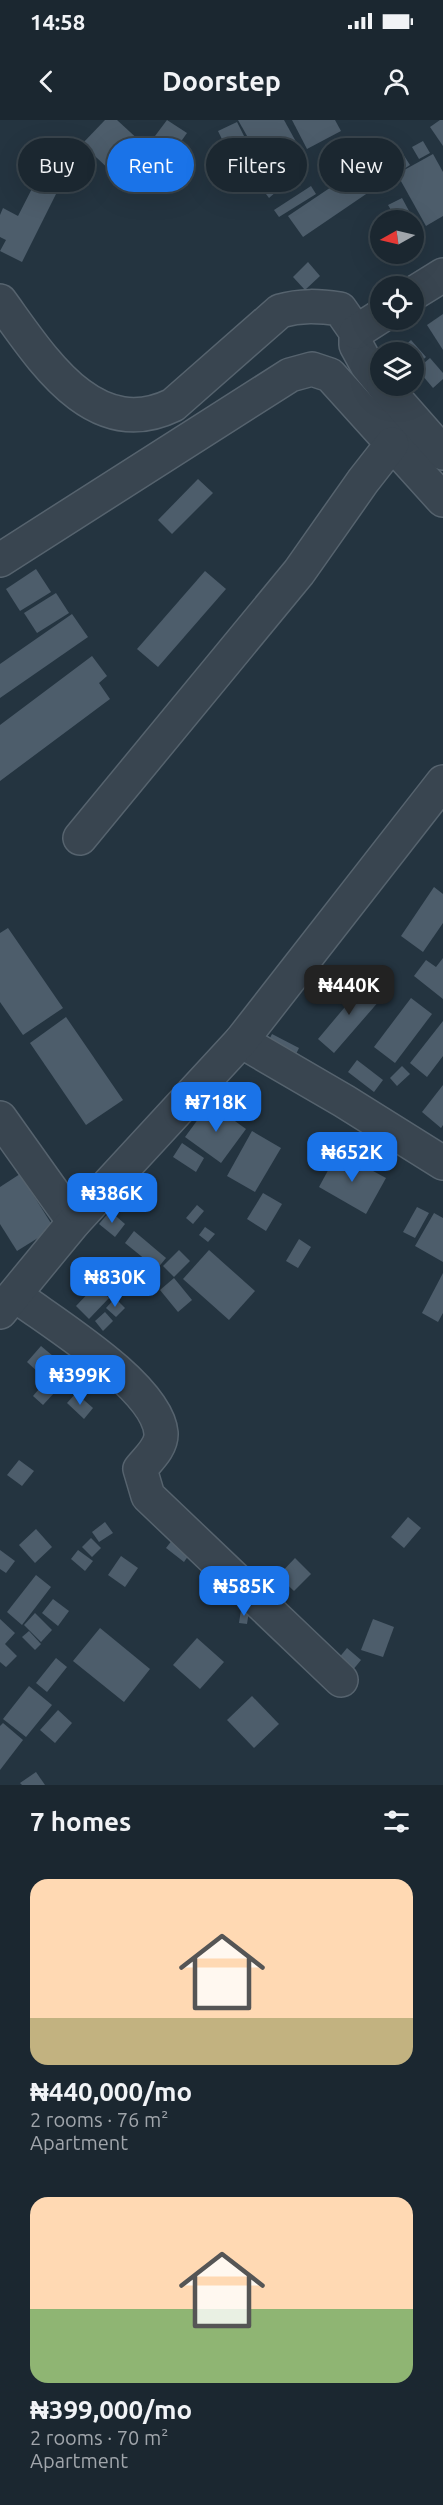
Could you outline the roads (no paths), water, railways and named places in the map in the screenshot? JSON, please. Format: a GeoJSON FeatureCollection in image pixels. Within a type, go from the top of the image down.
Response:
{"type":"FeatureCollection","features":[{"type":"Feature","properties":{"kind":"street"},"geometry":{"type":"LineString","coordinates":[[424,286],[443,274]]}},
{"type":"Feature","properties":{"kind":"street"},"geometry":{"type":"LineString","coordinates":[[0,301],[64,382],[81,399],[123,416],[155,414],[173,405],[280,311],[317,305],[340,309],[369,324],[357,345],[370,366]]}},
{"type":"Feature","properties":{"kind":"street"},"geometry":{"type":"LineString","coordinates":[[0,560],[290,375],[312,369],[330,375],[443,500]]}},
{"type":"Feature","properties":{"kind":"street"},"geometry":{"type":"LineString","coordinates":[[393,396],[443,453]]}},
{"type":"Feature","properties":{"kind":"street"},"geometry":{"type":"LineString","coordinates":[[80,838],[299,572],[392,444]]}},
{"type":"Feature","properties":{"kind":"street"},"geometry":{"type":"LineString","coordinates":[[340,1680],[148,1496],[141,1469],[158,1446],[161,1433],[139,1391],[122,1374],[7,1304],[74,1222],[241,1041],[443,782]]}},
{"type":"Feature","properties":{"kind":"street"},"geometry":{"type":"LineString","coordinates":[[241,1041],[344,1101],[443,1163]]}},
{"type":"Feature","properties":{"kind":"street"},"geometry":{"type":"LineString","coordinates":[[0,1118],[74,1222]]}}]}
